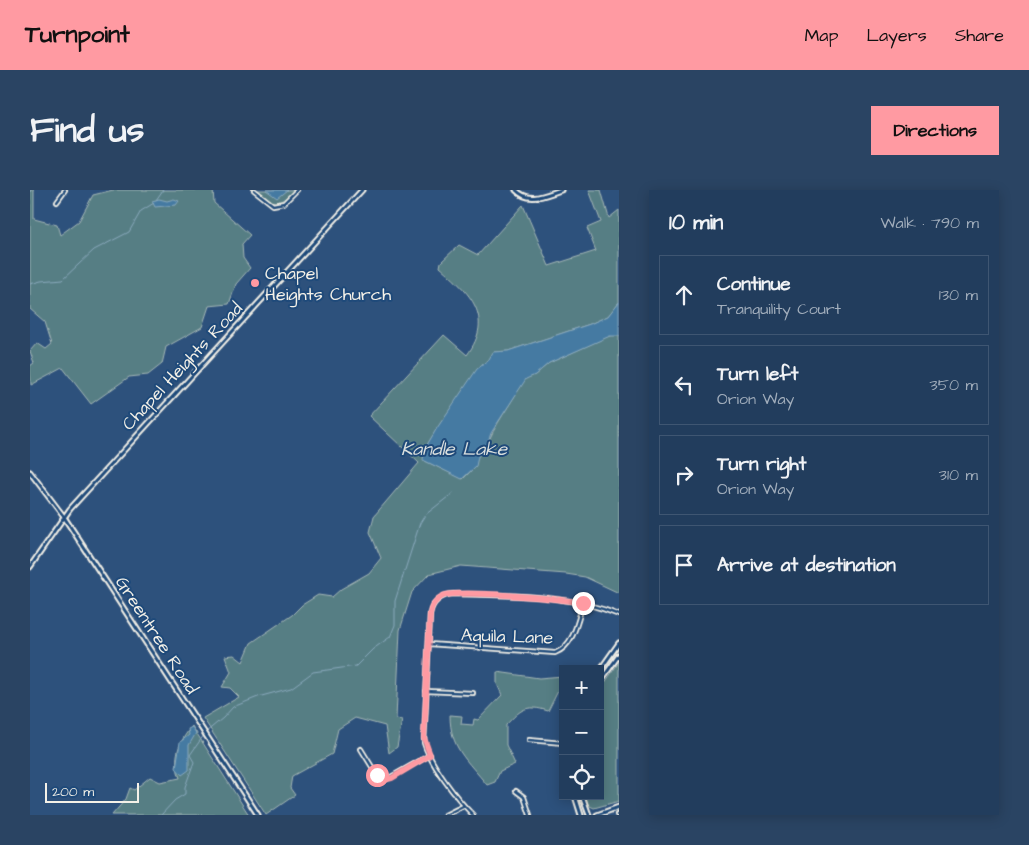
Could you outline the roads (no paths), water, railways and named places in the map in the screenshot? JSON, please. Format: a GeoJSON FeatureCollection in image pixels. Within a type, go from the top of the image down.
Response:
{"type":"FeatureCollection","features":[{"type":"Feature","properties":{"kind":"street"},"geometry":{"type":"LineString","coordinates":[[57,201],[65,190]]}},
{"type":"Feature","properties":{"kind":"street"},"geometry":{"type":"LineString","coordinates":[[254,190],[273,205],[284,203],[297,190]]}},
{"type":"Feature","properties":{"kind":"street","name":"Chapel Heights Road"},"geometry":{"type":"LineString","coordinates":[[30,567],[64,517],[362,190]]}},
{"type":"Feature","properties":{"kind":"street"},"geometry":{"type":"LineString","coordinates":[[516,190],[522,195],[532,198],[561,190]]}},
{"type":"Feature","properties":{"kind":"street","name":"Greentree Road"},"geometry":{"type":"LineString","coordinates":[[30,472],[64,517],[258,815]]}},
{"type":"Feature","properties":{"kind":"street"},"geometry":{"type":"LineString","coordinates":[[473,815],[463,806],[430,755],[424,738],[430,609],[439,598],[448,594],[550,598],[583,603],[619,615]]}},
{"type":"Feature","properties":{"kind":"street","name":"Aquila Lane"},"geometry":{"type":"LineString","coordinates":[[428,644],[555,652],[564,648],[571,638],[583,603]]}},
{"type":"Feature","properties":{"kind":"street"},"geometry":{"type":"LineString","coordinates":[[604,665],[619,643]]}},
{"type":"Feature","properties":{"kind":"street"},"geometry":{"type":"LineString","coordinates":[[604,677],[619,656]]}},
{"type":"Feature","properties":{"kind":"street"},"geometry":{"type":"LineString","coordinates":[[426,691],[474,692]]}},
{"type":"Feature","properties":{"kind":"street"},"geometry":{"type":"LineString","coordinates":[[529,740],[559,742]]}},
{"type":"Feature","properties":{"kind":"street"},"geometry":{"type":"LineString","coordinates":[[361,749],[377,775],[387,779],[430,755]]}},
{"type":"Feature","properties":{"kind":"street"},"geometry":{"type":"LineString","coordinates":[[516,792],[524,797],[530,815]]}},
{"type":"Feature","properties":{"kind":"street"},"geometry":{"type":"LineString","coordinates":[[576,800],[581,815]]}},
{"type":"Feature","properties":{"kind":"street"},"geometry":{"type":"LineString","coordinates":[[583,800],[589,815]]}},
{"type":"Feature","properties":{"kind":"street"},"geometry":{"type":"LineString","coordinates":[[445,815],[463,806]]}},
{"type":"Feature","properties":{"kind":"street"},"geometry":{"type":"LineString","coordinates":[[597,815],[619,807]]}},
{"type":"Feature","properties":{"kind":"water"},"geometry":{"type":"Polygon","coordinates":[[[266,190],[287,190],[277,198],[266,190]]]}},
{"type":"Feature","properties":{"kind":"water"},"geometry":{"type":"Polygon","coordinates":[[[159,199],[179,201],[176,205],[155,207],[152,201],[159,199]]]}},
{"type":"Feature","properties":{"kind":"water","name":"Kandle Lake"},"geometry":{"type":"Polygon","coordinates":[[[619,302],[619,336],[610,336],[549,363],[535,375],[526,379],[491,433],[485,450],[479,452],[476,466],[462,479],[423,460],[424,450],[437,428],[477,369],[488,361],[493,352],[508,351],[590,324],[608,316],[619,302]]]}},
{"type":"Feature","properties":{"kind":"water"},"geometry":{"type":"Polygon","coordinates":[[[192,727],[196,733],[189,745],[189,770],[182,775],[176,768],[180,742],[189,735],[188,729],[192,727]]]}},
{"type":"Feature","properties":{"kind":"waterway"},"geometry":{"type":"LineString","coordinates":[[30,190],[30,196]]}},
{"type":"Feature","properties":{"kind":"waterway"},"geometry":{"type":"LineString","coordinates":[[156,200],[163,190]]}},
{"type":"Feature","properties":{"kind":"waterway"},"geometry":{"type":"LineString","coordinates":[[30,284],[63,279],[94,250],[129,232],[141,211],[154,203]]}},
{"type":"Feature","properties":{"kind":"waterway"},"geometry":{"type":"LineString","coordinates":[[161,815],[175,800],[185,794],[185,787],[194,762],[190,755],[206,732],[233,707],[258,697],[291,688],[313,672],[356,666],[373,649],[390,637],[395,625],[395,601],[420,523],[425,515],[453,493]]}},
{"type":"Feature","properties":{"kind":"place","name":"Chapel Heights Church"},"geometry":{"type":"Point","coordinates":[255,283]}}]}
